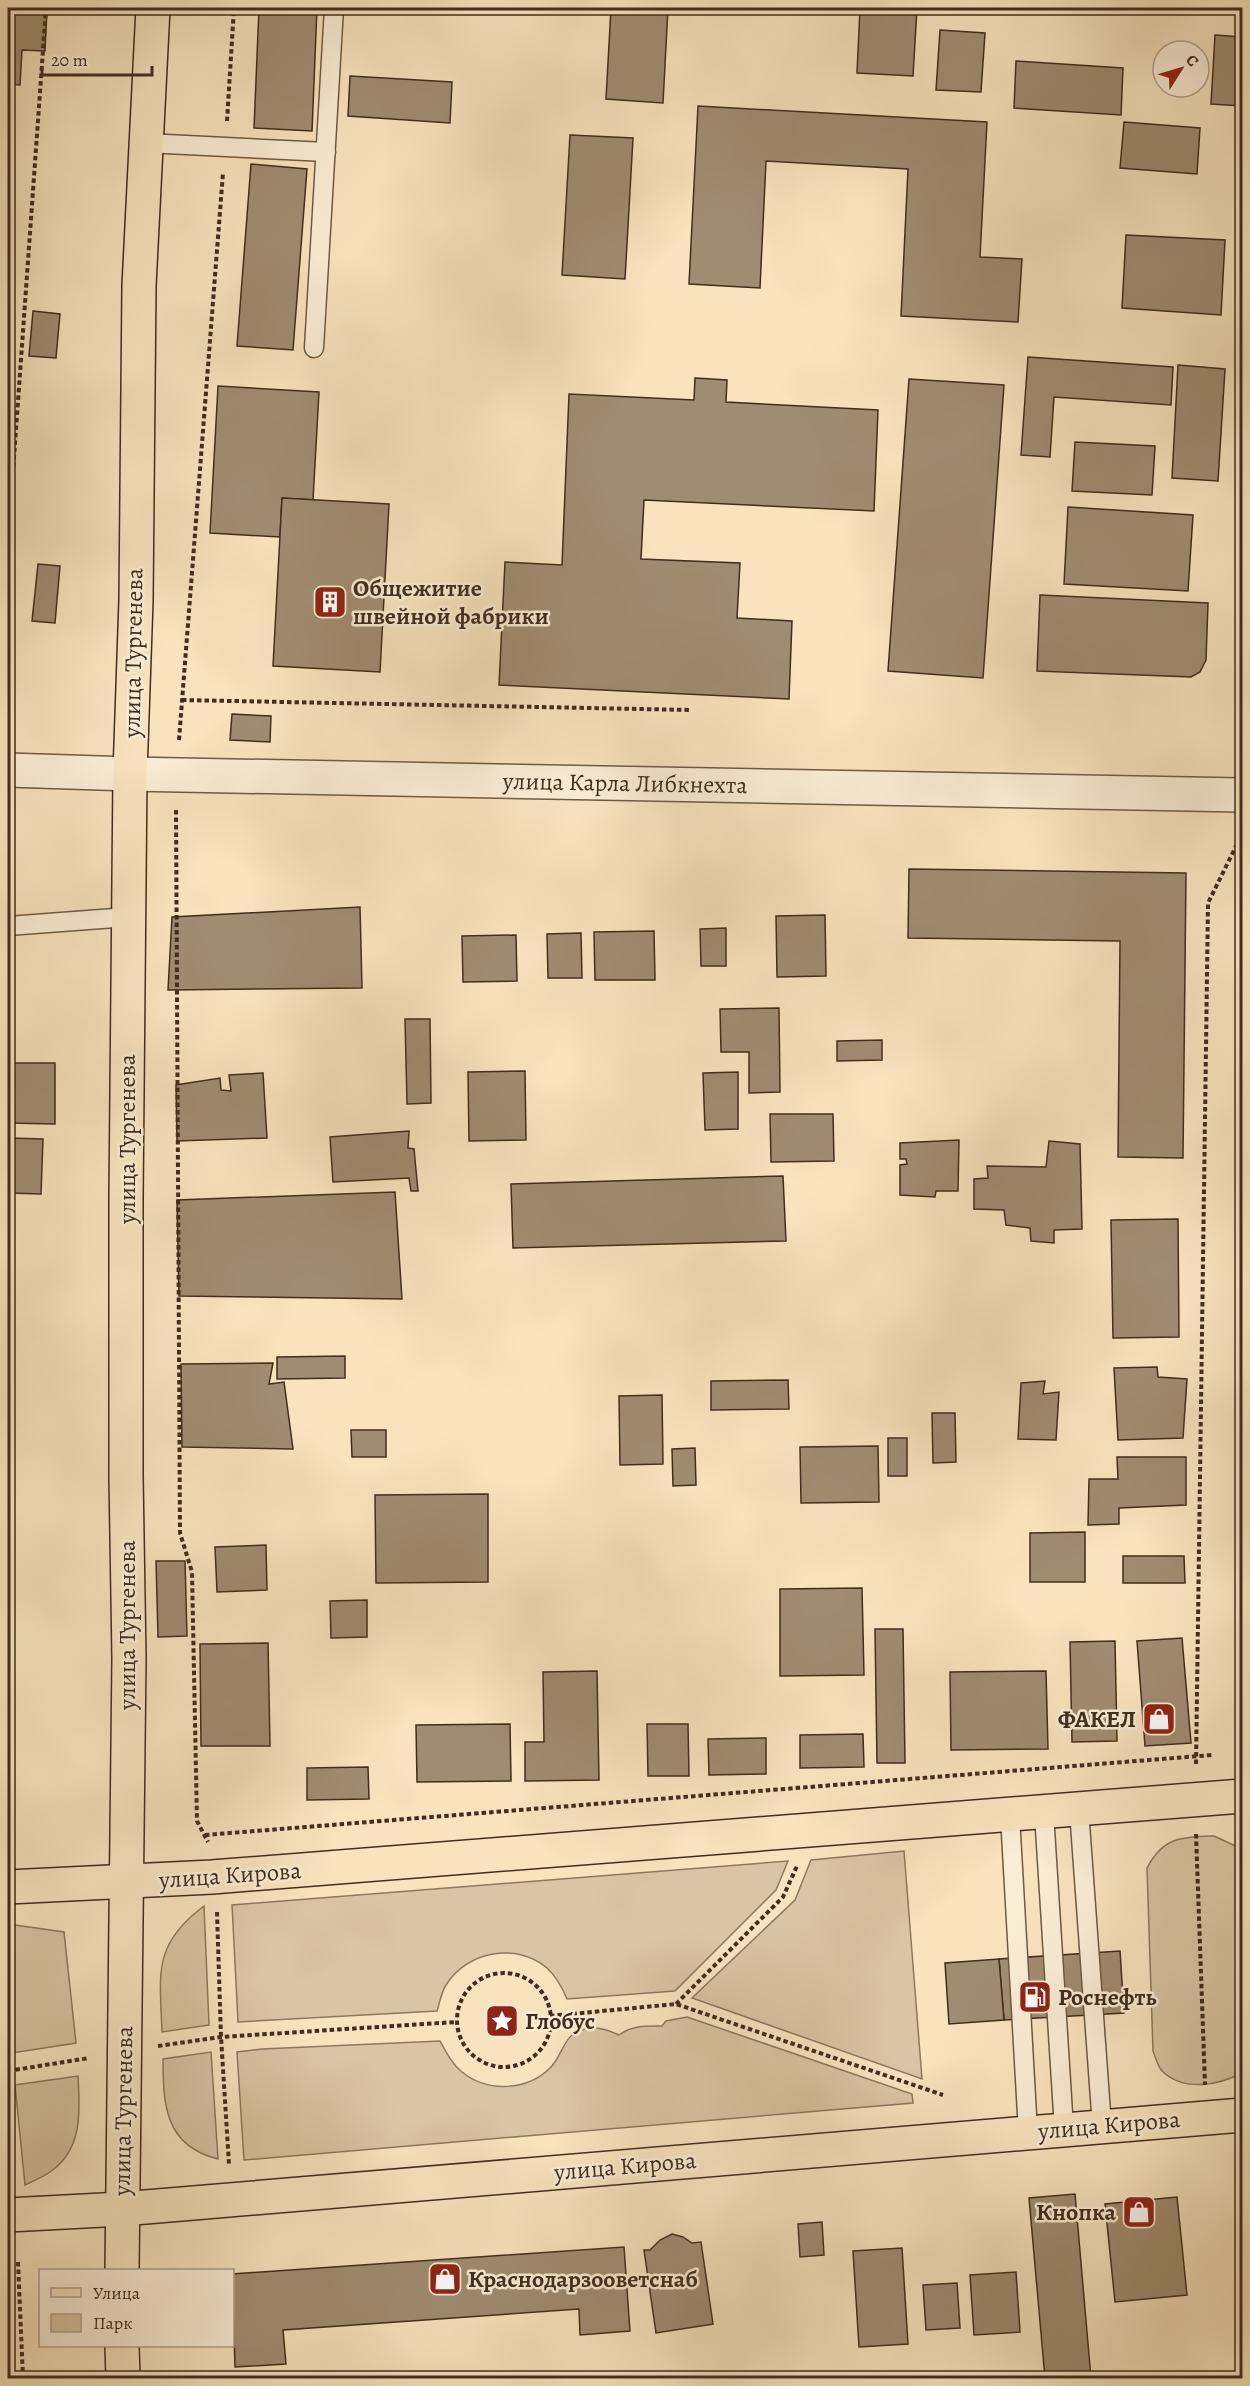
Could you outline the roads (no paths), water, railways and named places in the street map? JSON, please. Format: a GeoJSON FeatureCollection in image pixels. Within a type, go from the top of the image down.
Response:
{"type":"FeatureCollection","features":[{"type":"Feature","properties":{"kind":"main road","name":"улица Тургенева"},"geometry":{"type":"LineString","coordinates":[[122,2269],[129,1658],[126,1476],[128,917],[139,297],[153,8]]}},
{"type":"Feature","properties":{"kind":"main road","name":"улица Кирова"},"geometry":{"type":"LineString","coordinates":[[8,1887],[212,1877],[1044,1814],[1242,1796]]}},
{"type":"Feature","properties":{"kind":"main road","name":"улица Кирова"},"geometry":{"type":"LineString","coordinates":[[8,2215],[122,2209],[1242,2115]]}},
{"type":"Feature","properties":{"kind":"main road"},"geometry":{"type":"LineString","coordinates":[[122,2347],[123,2379]]}},
{"type":"Feature","properties":{"kind":"street","name":"улица Карла Либкнехта"},"geometry":{"type":"LineString","coordinates":[[8,770],[1242,795]]}},
{"type":"Feature","properties":{"kind":"lane"},"geometry":{"type":"LineString","coordinates":[[314,348],[334,8]]}},
{"type":"Feature","properties":{"kind":"lane"},"geometry":{"type":"LineString","coordinates":[[146,143],[326,152]]}},
{"type":"Feature","properties":{"kind":"lane"},"geometry":{"type":"LineString","coordinates":[[8,926],[128,917]]}},
{"type":"Feature","properties":{"kind":"lane"},"geometry":{"type":"LineString","coordinates":[[1080,1810],[1102,2126]]}},
{"type":"Feature","properties":{"kind":"lane"},"geometry":{"type":"LineString","coordinates":[[1044,1814],[1064,2129]]}},
{"type":"Feature","properties":{"kind":"lane"},"geometry":{"type":"LineString","coordinates":[[1010,1816],[1028,2132]]}},
{"type":"Feature","properties":{"kind":"place","name":"Общежитие швейной фабрики"},"geometry":{"type":"Point","coordinates":[330,602]}},
{"type":"Feature","properties":{"kind":"place","name":"ФАКЕЛ"},"geometry":{"type":"Point","coordinates":[1159,1719]}},
{"type":"Feature","properties":{"kind":"place","name":"Роснефть"},"geometry":{"type":"Point","coordinates":[1035,1997]}},
{"type":"Feature","properties":{"kind":"place","name":"Глобус"},"geometry":{"type":"Point","coordinates":[502,2021]}},
{"type":"Feature","properties":{"kind":"place","name":"Кнопка"},"geometry":{"type":"Point","coordinates":[1139,2212]}},
{"type":"Feature","properties":{"kind":"place","name":"Краснодарзооветснаб"},"geometry":{"type":"Point","coordinates":[445,2279]}}]}
